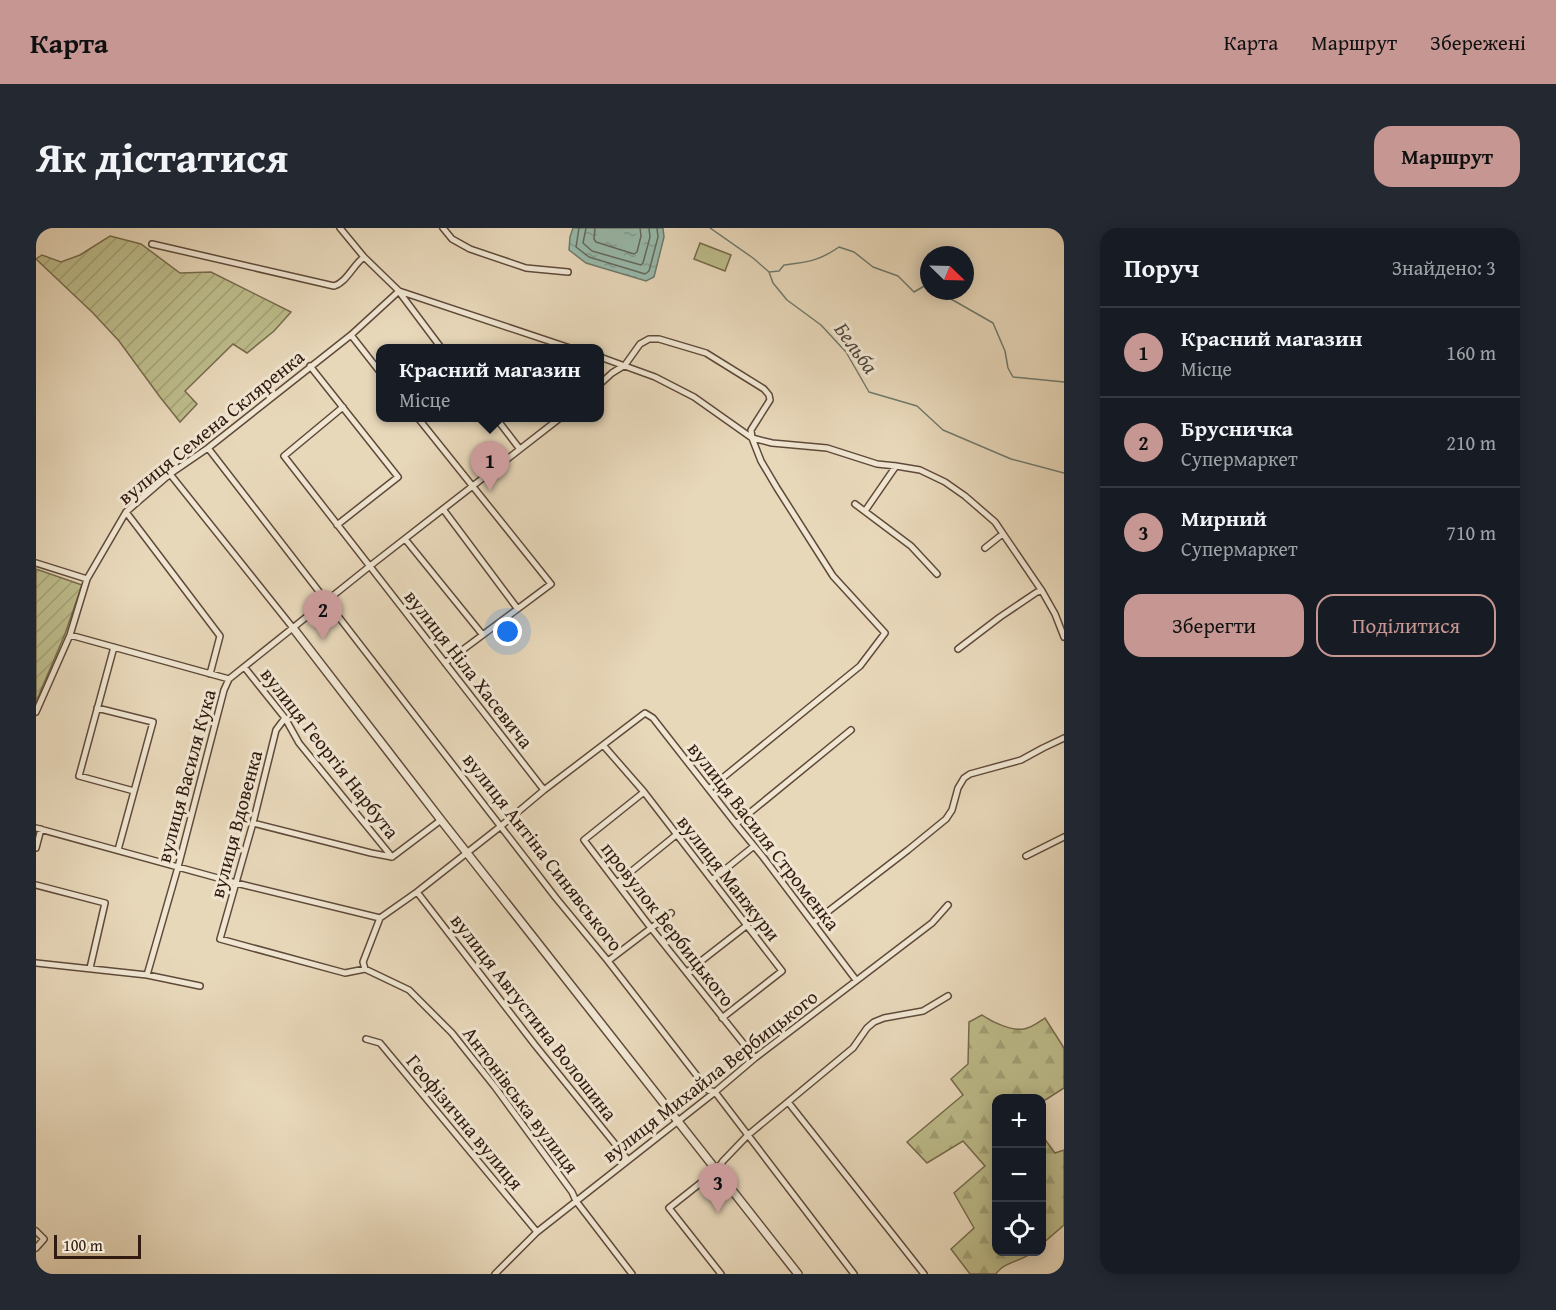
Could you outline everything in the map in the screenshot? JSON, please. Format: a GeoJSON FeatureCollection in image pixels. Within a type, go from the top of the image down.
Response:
{"type":"FeatureCollection","features":[{"type":"Feature","properties":{"kind":"street"},"geometry":{"type":"LineString","coordinates":[[340,228],[399,291],[439,344]]}},
{"type":"Feature","properties":{"kind":"street"},"geometry":{"type":"LineString","coordinates":[[443,228],[452,239],[470,249],[526,268],[568,272]]}},
{"type":"Feature","properties":{"kind":"street"},"geometry":{"type":"LineString","coordinates":[[152,244],[334,286],[340,284],[364,256]]}},
{"type":"Feature","properties":{"kind":"street"},"geometry":{"type":"LineString","coordinates":[[399,291],[561,344]]}},
{"type":"Feature","properties":{"kind":"street","name":"вулиця Семена Скляренка"},"geometry":{"type":"LineString","coordinates":[[36,712],[69,635],[87,579],[126,512],[170,474],[208,448],[351,335],[399,291]]}},
{"type":"Feature","properties":{"kind":"street"},"geometry":{"type":"LineString","coordinates":[[351,335],[376,366]]}},
{"type":"Feature","properties":{"kind":"street"},"geometry":{"type":"LineString","coordinates":[[604,380],[625,365],[640,344],[649,339],[666,340],[706,353],[764,389],[769,394],[770,400],[751,430],[761,461],[833,576],[885,633],[860,666],[709,789]]}},
{"type":"Feature","properties":{"kind":"street"},"geometry":{"type":"LineString","coordinates":[[604,358],[655,377],[694,397],[752,438],[772,443],[827,448],[877,465],[920,470],[945,482],[995,522],[1042,591],[1064,637]]}},
{"type":"Feature","properties":{"kind":"street"},"geometry":{"type":"LineString","coordinates":[[310,366],[398,477],[337,525]]}},
{"type":"Feature","properties":{"kind":"street","name":"вулиця Ніла Хасевича"},"geometry":{"type":"LineString","coordinates":[[343,407],[284,456],[544,790]]}},
{"type":"Feature","properties":{"kind":"street"},"geometry":{"type":"LineString","coordinates":[[422,422],[551,584],[445,663]]}},
{"type":"Feature","properties":{"kind":"street"},"geometry":{"type":"LineString","coordinates":[[500,422],[519,448]]}},
{"type":"Feature","properties":{"kind":"street","name":"вулиця Василя Кука"},"geometry":{"type":"LineString","coordinates":[[147,975],[224,690],[229,679],[553,422]]}},
{"type":"Feature","properties":{"kind":"street","name":"вулиця Антіна Синявського"},"geometry":{"type":"LineString","coordinates":[[208,448],[556,898],[708,1090],[715,1092],[854,1274]]}},
{"type":"Feature","properties":{"kind":"street"},"geometry":{"type":"LineString","coordinates":[[865,511],[896,466]]}},
{"type":"Feature","properties":{"kind":"street"},"geometry":{"type":"LineString","coordinates":[[170,474],[798,1274]]}},
{"type":"Feature","properties":{"kind":"street"},"geometry":{"type":"LineString","coordinates":[[855,504],[911,546],[937,574]]}},
{"type":"Feature","properties":{"kind":"street"},"geometry":{"type":"LineString","coordinates":[[443,509],[517,608]]}},
{"type":"Feature","properties":{"kind":"street"},"geometry":{"type":"LineString","coordinates":[[126,512],[220,636],[210,674]]}},
{"type":"Feature","properties":{"kind":"street"},"geometry":{"type":"LineString","coordinates":[[985,548],[1003,535]]}},
{"type":"Feature","properties":{"kind":"street"},"geometry":{"type":"LineString","coordinates":[[405,539],[482,634]]}},
{"type":"Feature","properties":{"kind":"street"},"geometry":{"type":"LineString","coordinates":[[36,563],[87,579]]}},
{"type":"Feature","properties":{"kind":"street"},"geometry":{"type":"LineString","coordinates":[[958,649],[1000,617],[1042,591]]}},
{"type":"Feature","properties":{"kind":"street"},"geometry":{"type":"LineString","coordinates":[[69,635],[229,679]]}},
{"type":"Feature","properties":{"kind":"street"},"geometry":{"type":"LineString","coordinates":[[114,647],[79,776],[134,791]]}},
{"type":"Feature","properties":{"kind":"street","name":"вулиця Георгія Нарбута"},"geometry":{"type":"LineString","coordinates":[[245,668],[285,718],[299,743],[392,857]]}},
{"type":"Feature","properties":{"kind":"street"},"geometry":{"type":"LineString","coordinates":[[97,708],[153,722],[118,850]]}},
{"type":"Feature","properties":{"kind":"street","name":"вулиця Василя Строменка"},"geometry":{"type":"LineString","coordinates":[[603,745],[645,713],[653,718],[856,980]]}},
{"type":"Feature","properties":{"kind":"street","name":"вулиця Вдовенка"},"geometry":{"type":"LineString","coordinates":[[285,718],[276,730],[253,823],[220,939],[345,974],[365,969]]}},
{"type":"Feature","properties":{"kind":"street"},"geometry":{"type":"LineString","coordinates":[[736,824],[851,730]]}},
{"type":"Feature","properties":{"kind":"street"},"geometry":{"type":"LineString","coordinates":[[813,923],[946,819],[952,810],[958,788],[964,778],[970,774],[1021,760],[1064,738]]}},
{"type":"Feature","properties":{"kind":"street"},"geometry":{"type":"LineString","coordinates":[[365,969],[363,962],[380,918],[417,892],[603,745]]}},
{"type":"Feature","properties":{"kind":"street","name":"вулиця Манжури"},"geometry":{"type":"LineString","coordinates":[[603,745],[644,792],[782,971],[722,1018]]}},
{"type":"Feature","properties":{"kind":"street","name":"провулок Вербицького"},"geometry":{"type":"LineString","coordinates":[[644,792],[584,840],[755,1058]]}},
{"type":"Feature","properties":{"kind":"street"},"geometry":{"type":"LineString","coordinates":[[253,823],[392,857],[441,820]]}},
{"type":"Feature","properties":{"kind":"street"},"geometry":{"type":"LineString","coordinates":[[36,848],[38,829],[236,883],[380,918]]}},
{"type":"Feature","properties":{"kind":"street"},"geometry":{"type":"LineString","coordinates":[[617,882],[676,835]]}},
{"type":"Feature","properties":{"kind":"street"},"geometry":{"type":"LineString","coordinates":[[1026,856],[1064,837]]}},
{"type":"Feature","properties":{"kind":"street"},"geometry":{"type":"LineString","coordinates":[[712,880],[754,846]]}},
{"type":"Feature","properties":{"kind":"street"},"geometry":{"type":"LineString","coordinates":[[36,885],[105,903],[90,968]]}},
{"type":"Feature","properties":{"kind":"street","name":"вулиця Августина Волошина"},"geometry":{"type":"LineString","coordinates":[[417,892],[535,1046],[628,1160]]}},
{"type":"Feature","properties":{"kind":"street","name":"вулиця Михайла Вербицького"},"geometry":{"type":"LineString","coordinates":[[495,1274],[537,1232],[755,1058],[932,923],[948,905]]}},
{"type":"Feature","properties":{"kind":"street"},"geometry":{"type":"LineString","coordinates":[[608,961],[671,913]]}},
{"type":"Feature","properties":{"kind":"street"},"geometry":{"type":"LineString","coordinates":[[687,972],[746,926]]}},
{"type":"Feature","properties":{"kind":"street"},"geometry":{"type":"LineString","coordinates":[[36,963],[147,975],[200,986]]}},
{"type":"Feature","properties":{"kind":"street","name":"Антонівська вулиця"},"geometry":{"type":"LineString","coordinates":[[365,969],[410,990],[452,1033],[495,1087],[572,1192],[576,1201],[633,1274]]}},
{"type":"Feature","properties":{"kind":"street"},"geometry":{"type":"LineString","coordinates":[[721,1274],[669,1208],[717,1170],[748,1135],[853,1048],[874,1022],[923,1011],[948,996]]}},
{"type":"Feature","properties":{"kind":"street","name":"Геофізична вулиця"},"geometry":{"type":"LineString","coordinates":[[366,1039],[380,1043],[537,1232]]}},
{"type":"Feature","properties":{"kind":"street"},"geometry":{"type":"LineString","coordinates":[[788,1102],[924,1274]]}},
{"type":"Feature","properties":{"kind":"street"},"geometry":{"type":"LineString","coordinates":[[36,1231],[44,1239],[36,1248]]}},
{"type":"Feature","properties":{"kind":"green space"},"geometry":{"type":"Polygon","coordinates":[[[110,236],[141,244],[180,273],[211,272],[291,312],[274,331],[247,353],[233,344],[185,391],[197,404],[180,422],[119,341],[36,259],[42,255],[61,262],[80,255],[110,236]]]}},
{"type":"Feature","properties":{"kind":"green space"},"geometry":{"type":"Polygon","coordinates":[[[700,243],[731,255],[725,271],[694,259],[700,243]]]}},
{"type":"Feature","properties":{"kind":"green space"},"geometry":{"type":"Polygon","coordinates":[[[36,569],[82,585],[65,634],[36,702],[36,569]]]}},
{"type":"Feature","properties":{"kind":"green space"},"geometry":{"type":"Polygon","coordinates":[[[982,1015],[1013,1029],[1024,1029],[1045,1018],[1064,1048],[1064,1088],[1046,1099],[1046,1094],[992,1094],[992,1256],[1027,1256],[1003,1267],[996,1274],[970,1274],[951,1249],[974,1228],[954,1193],[985,1166],[963,1141],[927,1163],[907,1142],[963,1095],[951,1079],[968,1064],[969,1022],[982,1015]]]}},
{"type":"Feature","properties":{"kind":"green space"},"geometry":{"type":"Polygon","coordinates":[[[1046,1141],[1055,1153],[1064,1150],[1064,1225],[1046,1241],[1046,1141]]]}},
{"type":"Feature","properties":{"kind":"water"},"geometry":{"type":"Polygon","coordinates":[[[573,228],[663,228],[664,237],[654,277],[646,281],[586,263],[569,250],[573,228]]]}},
{"type":"Feature","properties":{"kind":"waterway"},"geometry":{"type":"LineString","coordinates":[[710,228],[769,272],[779,271],[784,265],[819,258],[839,247],[854,252],[873,267],[898,276],[914,292],[920,288]]}},
{"type":"Feature","properties":{"kind":"waterway","name":"Бельба"},"geometry":{"type":"LineString","coordinates":[[769,272],[773,283],[787,300],[821,325],[846,352],[869,392],[917,406],[943,430],[1011,459],[1064,473]]}},
{"type":"Feature","properties":{"kind":"waterway"},"geometry":{"type":"LineString","coordinates":[[953,300],[993,323],[1013,377],[1064,382]]}},
{"type":"Feature","properties":{"kind":"place","name":"Красний магазин"},"geometry":{"type":"Point","coordinates":[490,491]}},
{"type":"Feature","properties":{"kind":"place","name":"Брусничка"},"geometry":{"type":"Point","coordinates":[323,640]}},
{"type":"Feature","properties":{"kind":"place","name":"Мирний"},"geometry":{"type":"Point","coordinates":[718,1213]}}]}
